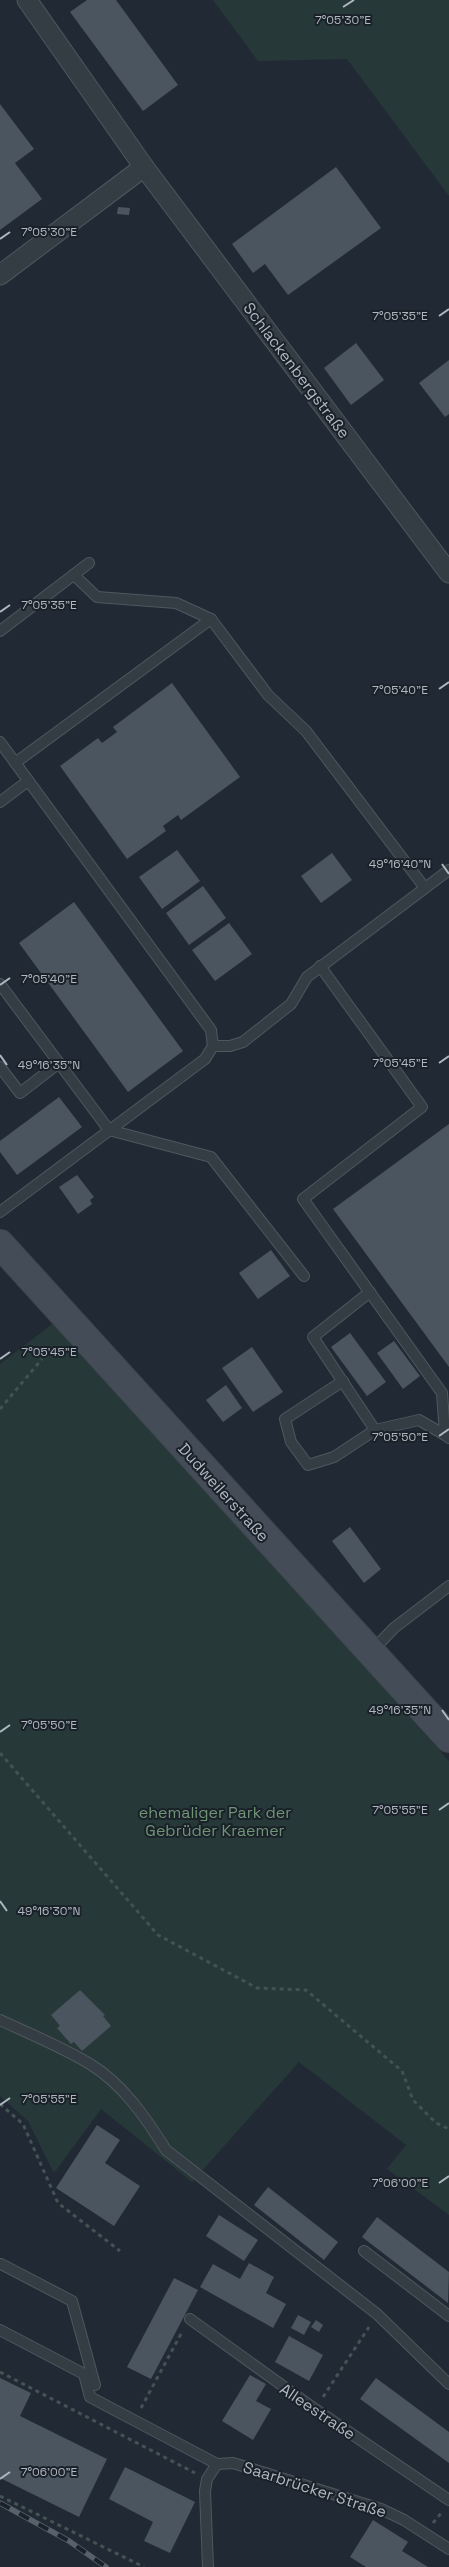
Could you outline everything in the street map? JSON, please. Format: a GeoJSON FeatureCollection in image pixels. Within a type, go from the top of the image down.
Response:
{"type":"FeatureCollection","features":[{"type":"Feature","properties":{"kind":"main road","name":"Dudweilerstraße"},"geometry":{"type":"LineString","coordinates":[[0,1244],[449,1738]]}},
{"type":"Feature","properties":{"kind":"street","name":"Schlackenbergstraße"},"geometry":{"type":"LineString","coordinates":[[27,0],[144,167],[449,573]]}},
{"type":"Feature","properties":{"kind":"street"},"geometry":{"type":"LineString","coordinates":[[0,274],[144,167]]}},
{"type":"Feature","properties":{"kind":"lane"},"geometry":{"type":"LineString","coordinates":[[0,632],[88,563]]}},
{"type":"Feature","properties":{"kind":"lane"},"geometry":{"type":"LineString","coordinates":[[74,575],[97,597],[176,604],[211,619],[268,695],[306,731],[426,888]]}},
{"type":"Feature","properties":{"kind":"lane"},"geometry":{"type":"LineString","coordinates":[[15,763],[211,619]]}},
{"type":"Feature","properties":{"kind":"lane"},"geometry":{"type":"LineString","coordinates":[[0,742],[211,1030],[213,1046],[205,1058],[0,1212]]}},
{"type":"Feature","properties":{"kind":"lane"},"geometry":{"type":"LineString","coordinates":[[0,802],[28,781]]}},
{"type":"Feature","properties":{"kind":"lane"},"geometry":{"type":"LineString","coordinates":[[213,1046],[230,1046],[243,1042],[291,1004],[307,977],[320,966],[449,870]]}},
{"type":"Feature","properties":{"kind":"lane"},"geometry":{"type":"LineString","coordinates":[[320,966],[422,1107],[303,1199],[442,1393],[447,1437]]}},
{"type":"Feature","properties":{"kind":"lane"},"geometry":{"type":"LineString","coordinates":[[0,984],[108,1130],[211,1157],[304,1276]]}},
{"type":"Feature","properties":{"kind":"lane"},"geometry":{"type":"LineString","coordinates":[[0,1067],[20,1093],[59,1063]]}},
{"type":"Feature","properties":{"kind":"lane"},"geometry":{"type":"LineString","coordinates":[[370,1292],[313,1337],[374,1430]]}},
{"type":"Feature","properties":{"kind":"lane"},"geometry":{"type":"LineString","coordinates":[[343,1381],[285,1420],[291,1442],[308,1465],[334,1457],[374,1430],[419,1420],[447,1437]]}},
{"type":"Feature","properties":{"kind":"lane"},"geometry":{"type":"LineString","coordinates":[[371,1652],[394,1628],[449,1586]]}},
{"type":"Feature","properties":{"kind":"lane"},"geometry":{"type":"LineString","coordinates":[[0,2020],[91,2065],[121,2090],[143,2115],[166,2150],[377,2314],[449,2384]]}},
{"type":"Feature","properties":{"kind":"lane"},"geometry":{"type":"LineString","coordinates":[[364,2251],[449,2316]]}},
{"type":"Feature","properties":{"kind":"lane"},"geometry":{"type":"LineString","coordinates":[[1,2264],[72,2301],[95,2385]]}},
{"type":"Feature","properties":{"kind":"lane","name":"Alleestraße"},"geometry":{"type":"LineString","coordinates":[[190,2318],[315,2409],[449,2500]]}},
{"type":"Feature","properties":{"kind":"lane"},"geometry":{"type":"LineString","coordinates":[[0,2330],[84,2374],[90,2397],[217,2464],[207,2479],[205,2491],[208,2567]]}},
{"type":"Feature","properties":{"kind":"lane","name":"Saarbrücker Straße"},"geometry":{"type":"LineString","coordinates":[[217,2464],[233,2463],[381,2509],[426,2532],[449,2549]]}},
{"type":"Feature","properties":{"kind":"path"},"geometry":{"type":"LineString","coordinates":[[0,1409],[42,1360]]}},
{"type":"Feature","properties":{"kind":"path"},"geometry":{"type":"LineString","coordinates":[[0,1753],[158,1935],[257,1988],[306,1990],[402,2071],[413,2100],[436,2123],[449,2129]]}},
{"type":"Feature","properties":{"kind":"path"},"geometry":{"type":"LineString","coordinates":[[0,2104],[23,2124],[58,2203],[120,2251]]}},
{"type":"Feature","properties":{"kind":"path"},"geometry":{"type":"LineString","coordinates":[[135,2420],[190,2318]]}},
{"type":"Feature","properties":{"kind":"path"},"geometry":{"type":"LineString","coordinates":[[315,2409],[359,2343]]}},
{"type":"Feature","properties":{"kind":"path"},"geometry":{"type":"LineString","coordinates":[[0,2372],[207,2479]]}},
{"type":"Feature","properties":{"kind":"path"},"geometry":{"type":"LineString","coordinates":[[0,2496],[144,2567]]}},
{"type":"Feature","properties":{"kind":"path"},"geometry":{"type":"LineString","coordinates":[[426,2532],[440,2513],[449,2509]]}},
{"type":"Feature","properties":{"kind":"green space"},"geometry":{"type":"Polygon","coordinates":[[[213,0],[449,0],[449,196],[347,59],[258,61],[213,0]]]}},
{"type":"Feature","properties":{"kind":"green space","name":"ehemaliger Park der Gebrüder Kraemer"},"geometry":{"type":"Polygon","coordinates":[[[55,1322],[449,1761],[449,2215],[387,2169],[406,2145],[299,2062],[192,2182],[101,2109],[54,2173],[28,2121],[0,2096],[0,1364],[55,1322]]]}},
{"type":"Feature","properties":{"kind":"building"},"geometry":{"type":"Polygon","coordinates":[[[87,0],[116,0],[178,85],[143,111],[70,12],[87,0]]]}},
{"type":"Feature","properties":{"kind":"building"},"geometry":{"type":"Polygon","coordinates":[[[0,104],[34,149],[15,163],[42,199],[0,230],[0,104]]]}},
{"type":"Feature","properties":{"kind":"building"},"geometry":{"type":"Polygon","coordinates":[[[336,167],[381,228],[288,295],[265,264],[253,273],[232,244],[336,167]]]}},
{"type":"Feature","properties":{"kind":"building"},"geometry":{"type":"Polygon","coordinates":[[[118,207],[130,208],[129,215],[117,214],[118,207]]]}},
{"type":"Feature","properties":{"kind":"building"},"geometry":{"type":"Polygon","coordinates":[[[356,343],[384,380],[351,405],[324,368],[356,343]]]}},
{"type":"Feature","properties":{"kind":"building"},"geometry":{"type":"Polygon","coordinates":[[[449,360],[449,414],[445,417],[419,383],[449,360]]]}},
{"type":"Feature","properties":{"kind":"building"},"geometry":{"type":"Polygon","coordinates":[[[172,683],[240,777],[181,820],[178,815],[163,826],[166,831],[127,859],[60,766],[98,738],[102,743],[117,732],[113,727],[172,683]]]}},
{"type":"Feature","properties":{"kind":"building"},"geometry":{"type":"Polygon","coordinates":[[[177,850],[200,881],[162,909],[139,877],[177,850]]]}},
{"type":"Feature","properties":{"kind":"building"},"geometry":{"type":"Polygon","coordinates":[[[332,853],[352,880],[321,903],[301,876],[332,853]]]}},
{"type":"Feature","properties":{"kind":"building"},"geometry":{"type":"Polygon","coordinates":[[[203,886],[226,918],[189,945],[166,913],[203,886]]]}},
{"type":"Feature","properties":{"kind":"building"},"geometry":{"type":"Polygon","coordinates":[[[74,902],[183,1051],[128,1092],[19,943],[74,902]]]}},
{"type":"Feature","properties":{"kind":"building"},"geometry":{"type":"Polygon","coordinates":[[[229,923],[252,954],[215,981],[192,950],[229,923]]]}},
{"type":"Feature","properties":{"kind":"building"},"geometry":{"type":"Polygon","coordinates":[[[59,1097],[82,1127],[17,1175],[0,1152],[0,1141],[59,1097]]]}},
{"type":"Feature","properties":{"kind":"building"},"geometry":{"type":"Polygon","coordinates":[[[449,1124],[449,1367],[333,1209],[449,1124]]]}},
{"type":"Feature","properties":{"kind":"building"},"geometry":{"type":"Polygon","coordinates":[[[77,1175],[94,1197],[90,1200],[92,1204],[78,1214],[59,1187],[77,1175]]]}},
{"type":"Feature","properties":{"kind":"building"},"geometry":{"type":"Polygon","coordinates":[[[271,1250],[290,1276],[258,1299],[239,1273],[271,1250]]]}},
{"type":"Feature","properties":{"kind":"building"},"geometry":{"type":"Polygon","coordinates":[[[350,1333],[386,1382],[367,1396],[331,1347],[350,1333]]]}},
{"type":"Feature","properties":{"kind":"building"},"geometry":{"type":"Polygon","coordinates":[[[394,1341],[420,1376],[403,1389],[377,1353],[394,1341]]]}},
{"type":"Feature","properties":{"kind":"building"},"geometry":{"type":"Polygon","coordinates":[[[252,1347],[283,1392],[253,1412],[222,1368],[252,1347]]]}},
{"type":"Feature","properties":{"kind":"building"},"geometry":{"type":"Polygon","coordinates":[[[226,1385],[242,1408],[223,1422],[206,1400],[226,1385]]]}},
{"type":"Feature","properties":{"kind":"building"},"geometry":{"type":"Polygon","coordinates":[[[350,1527],[381,1569],[364,1583],[332,1541],[350,1527]]]}},
{"type":"Feature","properties":{"kind":"building"},"geometry":{"type":"Polygon","coordinates":[[[80,1990],[105,2015],[103,2016],[111,2026],[82,2051],[74,2042],[71,2044],[57,2028],[60,2026],[51,2015],[80,1990]]]}},
{"type":"Feature","properties":{"kind":"building"},"geometry":{"type":"Polygon","coordinates":[[[97,2125],[120,2140],[105,2163],[140,2186],[114,2226],[56,2188],[97,2125]]]}},
{"type":"Feature","properties":{"kind":"building"},"geometry":{"type":"Polygon","coordinates":[[[268,2187],[338,2242],[324,2260],[254,2205],[268,2187]]]}},
{"type":"Feature","properties":{"kind":"building"},"geometry":{"type":"Polygon","coordinates":[[[219,2215],[258,2240],[244,2261],[206,2236],[219,2215]]]}},
{"type":"Feature","properties":{"kind":"building"},"geometry":{"type":"Polygon","coordinates":[[[377,2217],[449,2272],[448,2303],[362,2237],[377,2217]]]}},
{"type":"Feature","properties":{"kind":"building"},"geometry":{"type":"Polygon","coordinates":[[[249,2263],[274,2277],[266,2293],[286,2304],[273,2328],[200,2287],[213,2264],[240,2279],[249,2263]]]}},
{"type":"Feature","properties":{"kind":"building"},"geometry":{"type":"Polygon","coordinates":[[[174,2278],[198,2290],[151,2379],[127,2367],[174,2278]]]}},
{"type":"Feature","properties":{"kind":"building"},"geometry":{"type":"Polygon","coordinates":[[[298,2315],[311,2322],[304,2335],[291,2328],[298,2315]]]}},
{"type":"Feature","properties":{"kind":"building"},"geometry":{"type":"Polygon","coordinates":[[[316,2320],[323,2325],[319,2332],[311,2327],[316,2320]]]}},
{"type":"Feature","properties":{"kind":"building"},"geometry":{"type":"Polygon","coordinates":[[[289,2336],[323,2355],[309,2381],[275,2362],[289,2336]]]}},
{"type":"Feature","properties":{"kind":"building"},"geometry":{"type":"Polygon","coordinates":[[[250,2375],[266,2384],[256,2401],[271,2409],[253,2440],[222,2421],[250,2375]]]}},
{"type":"Feature","properties":{"kind":"building"},"geometry":{"type":"Polygon","coordinates":[[[0,2378],[31,2393],[20,2416],[107,2459],[79,2517],[0,2478],[0,2378]]]}},
{"type":"Feature","properties":{"kind":"building"},"geometry":{"type":"Polygon","coordinates":[[[376,2378],[449,2432],[449,2463],[360,2399],[376,2378]]]}},
{"type":"Feature","properties":{"kind":"building"},"geometry":{"type":"Polygon","coordinates":[[[125,2467],[195,2502],[170,2553],[144,2541],[153,2522],[109,2499],[125,2467]]]}},
{"type":"Feature","properties":{"kind":"building"},"geometry":{"type":"Polygon","coordinates":[[[373,2520],[408,2542],[402,2551],[428,2567],[366,2567],[350,2557],[373,2520]]]}},
{"type":"Feature","properties":{"kind":"railway"},"geometry":{"type":"LineString","coordinates":[[0,2503],[69,2541],[106,2567]]}}]}
